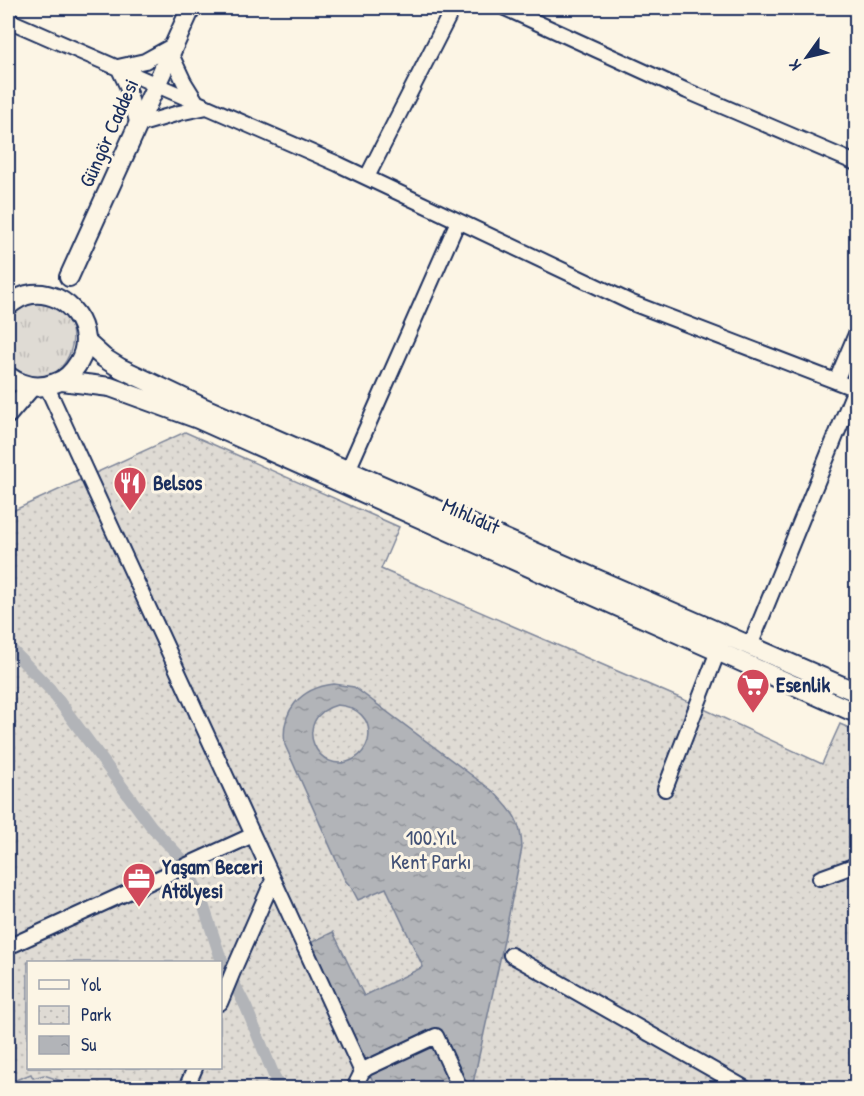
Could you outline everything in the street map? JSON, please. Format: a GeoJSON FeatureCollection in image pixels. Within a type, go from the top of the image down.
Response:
{"type":"FeatureCollection","features":[{"type":"Feature","properties":{"kind":"main road","name":"Güngör Caddesi"},"geometry":{"type":"LineString","coordinates":[[69,277],[191,8]]}},
{"type":"Feature","properties":{"kind":"main road"},"geometry":{"type":"LineString","coordinates":[[8,414],[46,385],[74,371],[82,357],[85,341],[82,326],[75,312],[69,277],[37,294]]}},
{"type":"Feature","properties":{"kind":"main road"},"geometry":{"type":"LineString","coordinates":[[11,301],[32,294],[48,295],[63,301],[75,312]]}},
{"type":"Feature","properties":{"kind":"main road","name":"Mıhlıdut"},"geometry":{"type":"LineString","coordinates":[[85,341],[120,369],[200,406],[856,692]]}},
{"type":"Feature","properties":{"kind":"main road","name":"Mıhlıdut"},"geometry":{"type":"LineString","coordinates":[[8,376],[18,382],[110,387],[198,419],[856,713]]}},
{"type":"Feature","properties":{"kind":"street"},"geometry":{"type":"LineString","coordinates":[[367,177],[453,8]]}},
{"type":"Feature","properties":{"kind":"street"},"geometry":{"type":"LineString","coordinates":[[505,8],[687,91],[856,163]]}},
{"type":"Feature","properties":{"kind":"street"},"geometry":{"type":"LineString","coordinates":[[8,20],[367,177],[632,303],[856,389],[750,646]]}},
{"type":"Feature","properties":{"kind":"street"},"geometry":{"type":"LineString","coordinates":[[118,67],[145,61],[172,49],[184,82],[202,105]]}},
{"type":"Feature","properties":{"kind":"street"},"geometry":{"type":"LineString","coordinates":[[118,67],[128,86],[138,125],[202,105]]}},
{"type":"Feature","properties":{"kind":"street"},"geometry":{"type":"LineString","coordinates":[[348,471],[458,221]]}},
{"type":"Feature","properties":{"kind":"street"},"geometry":{"type":"LineString","coordinates":[[836,381],[856,334]]}},
{"type":"Feature","properties":{"kind":"street"},"geometry":{"type":"LineString","coordinates":[[46,385],[362,1072]]}},
{"type":"Feature","properties":{"kind":"street"},"geometry":{"type":"LineString","coordinates":[[665,789],[718,651]]}},
{"type":"Feature","properties":{"kind":"street"},"geometry":{"type":"LineString","coordinates":[[8,947],[253,835]]}},
{"type":"Feature","properties":{"kind":"street"},"geometry":{"type":"LineString","coordinates":[[820,878],[856,865]]}},
{"type":"Feature","properties":{"kind":"street"},"geometry":{"type":"LineString","coordinates":[[222,998],[273,880]]}},
{"type":"Feature","properties":{"kind":"street"},"geometry":{"type":"LineString","coordinates":[[512,955],[745,1089]]}},
{"type":"Feature","properties":{"kind":"street"},"geometry":{"type":"LineString","coordinates":[[354,1089],[362,1072],[367,1068],[436,1036],[460,1089]]}},
{"type":"Feature","properties":{"kind":"street"},"geometry":{"type":"LineString","coordinates":[[186,1089],[195,1069]]}},
{"type":"Feature","properties":{"kind":"green space"},"geometry":{"type":"Polygon","coordinates":[[[28,303],[53,307],[67,319],[73,335],[70,352],[61,367],[47,376],[29,376],[8,364],[8,316],[16,308],[28,303]]]}},
{"type":"Feature","properties":{"kind":"green space","name":"100.Yıl Kent Parkı"},"geometry":{"type":"Polygon","coordinates":[[[185,432],[399,527],[381,569],[689,702],[822,764],[840,724],[856,731],[856,1088],[8,1088],[8,513],[185,432]]]}},
{"type":"Feature","properties":{"kind":"green space"},"geometry":{"type":"Polygon","coordinates":[[[31,1074],[33,1078],[44,1075],[82,1088],[8,1088],[8,1083],[31,1074]]]}},
{"type":"Feature","properties":{"kind":"water"},"geometry":{"type":"Polygon","coordinates":[[[334,684],[354,687],[494,792],[511,811],[518,823],[522,848],[472,1088],[376,1088],[310,943],[333,932],[364,996],[423,967],[386,888],[358,900],[345,880],[285,745],[284,733],[289,712],[302,696],[322,686],[334,684]],[[337,705],[322,712],[314,722],[312,733],[314,744],[320,754],[329,761],[341,763],[354,759],[365,749],[369,733],[368,726],[361,715],[337,705]]]}},
{"type":"Feature","properties":{"kind":"waterway"},"geometry":{"type":"LineString","coordinates":[[8,646],[50,689],[151,826],[184,861],[203,904],[220,956],[246,1007],[279,1088]]}},
{"type":"Feature","properties":{"kind":"place","name":"Belsos"},"geometry":{"type":"Point","coordinates":[130,512]}},
{"type":"Feature","properties":{"kind":"place","name":"Esenlik"},"geometry":{"type":"Point","coordinates":[753,714]}},
{"type":"Feature","properties":{"kind":"place","name":"Yaşam Beceri Atölyesi"},"geometry":{"type":"Point","coordinates":[139,908]}}]}
